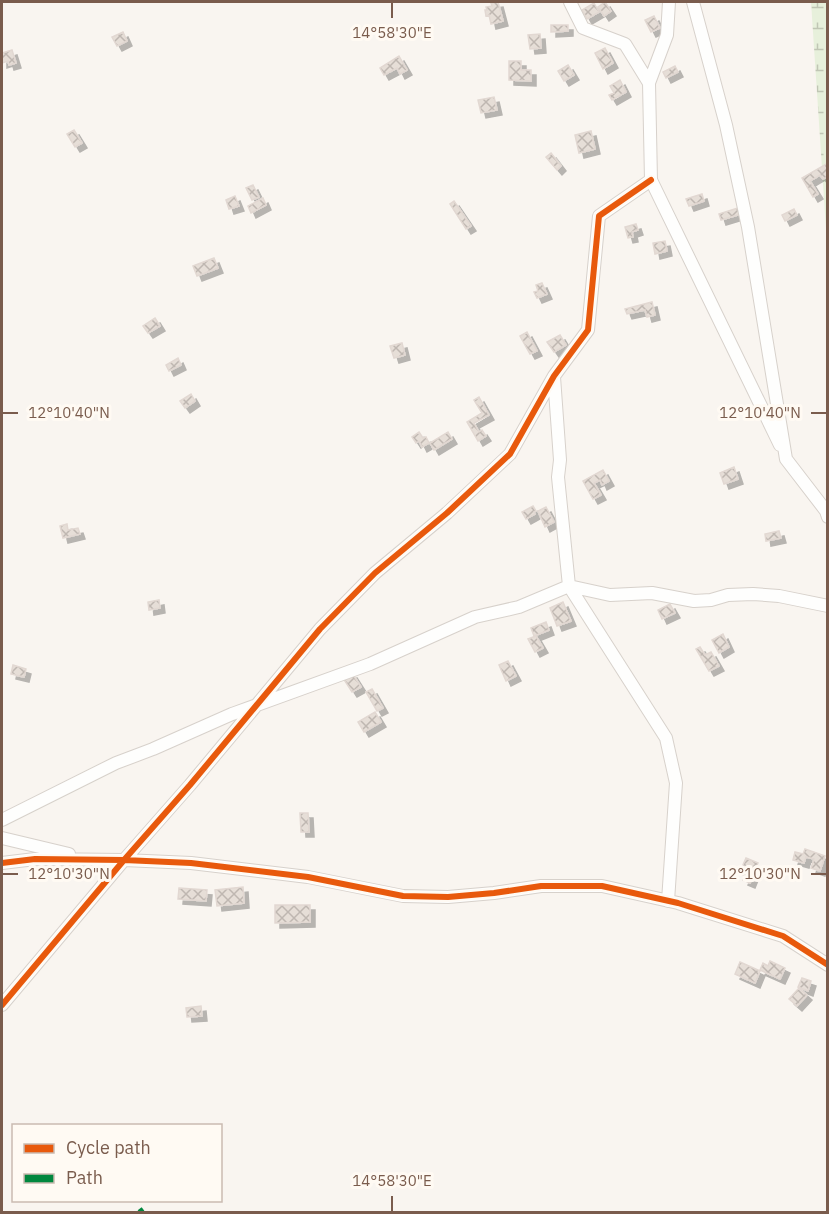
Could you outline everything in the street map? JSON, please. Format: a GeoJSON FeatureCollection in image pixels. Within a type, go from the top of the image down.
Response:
{"type":"FeatureCollection","features":[{"type":"Feature","properties":{"kind":"street"},"geometry":{"type":"LineString","coordinates":[[570,2],[583,28],[624,44],[649,83]]}},
{"type":"Feature","properties":{"kind":"street"},"geometry":{"type":"LineString","coordinates":[[669,2],[667,35],[649,83],[651,180],[786,459],[826,511],[828,517]]}},
{"type":"Feature","properties":{"kind":"street"},"geometry":{"type":"LineString","coordinates":[[693,2],[726,125],[748,227],[786,459]]}},
{"type":"Feature","properties":{"kind":"street"},"geometry":{"type":"LineString","coordinates":[[2,1005],[190,785],[320,628],[375,573],[447,513],[510,454],[554,375],[588,330],[599,216],[651,180]]}},
{"type":"Feature","properties":{"kind":"street"},"geometry":{"type":"LineString","coordinates":[[554,375],[560,460],[558,477],[569,586],[666,738],[676,783],[668,901]]}},
{"type":"Feature","properties":{"kind":"street"},"geometry":{"type":"LineString","coordinates":[[2,820],[116,763],[232,714],[370,664],[475,617],[519,607],[569,586],[610,595],[652,593],[694,600],[711,600],[728,595],[779,596],[828,606]]}},
{"type":"Feature","properties":{"kind":"street"},"geometry":{"type":"LineString","coordinates":[[2,838],[93,860]]}},
{"type":"Feature","properties":{"kind":"street"},"geometry":{"type":"LineString","coordinates":[[2,863],[34,859],[191,863],[296,876],[403,896],[448,897],[541,886],[602,886],[668,901],[783,936],[828,965]]}},
{"type":"Feature","properties":{"kind":"green space"},"geometry":{"type":"Polygon","coordinates":[[[811,2],[827,2],[827,244],[811,2]]]}},
{"type":"Feature","properties":{"kind":"building"},"geometry":{"type":"Polygon","coordinates":[[[498,2],[503,21],[491,24],[485,10],[487,10],[486,7],[492,6],[491,3],[498,2]]]}},
{"type":"Feature","properties":{"kind":"building"},"geometry":{"type":"Polygon","coordinates":[[[605,2],[611,11],[604,16],[598,7],[605,2]]]}},
{"type":"Feature","properties":{"kind":"building"},"geometry":{"type":"Polygon","coordinates":[[[594,3],[599,12],[587,19],[582,10],[594,3]]]}},
{"type":"Feature","properties":{"kind":"building"},"geometry":{"type":"Polygon","coordinates":[[[654,16],[660,28],[651,32],[645,20],[654,16]]]}},
{"type":"Feature","properties":{"kind":"building"},"geometry":{"type":"Polygon","coordinates":[[[551,25],[568,25],[568,31],[551,32],[551,25]]]}},
{"type":"Feature","properties":{"kind":"building"},"geometry":{"type":"Polygon","coordinates":[[[123,32],[127,41],[117,46],[112,37],[123,32]]]}},
{"type":"Feature","properties":{"kind":"building"},"geometry":{"type":"Polygon","coordinates":[[[540,34],[541,48],[530,49],[528,35],[540,34]]]}},
{"type":"Feature","properties":{"kind":"building"},"geometry":{"type":"Polygon","coordinates":[[[605,48],[613,63],[603,69],[595,53],[605,48]]]}},
{"type":"Feature","properties":{"kind":"building"},"geometry":{"type":"Polygon","coordinates":[[[12,50],[16,63],[9,65],[8,61],[2,63],[2,53],[12,50]]]}},
{"type":"Feature","properties":{"kind":"building"},"geometry":{"type":"Polygon","coordinates":[[[399,56],[407,70],[400,74],[397,68],[384,75],[380,68],[399,56]]]}},
{"type":"Feature","properties":{"kind":"building"},"geometry":{"type":"Polygon","coordinates":[[[509,61],[521,61],[521,70],[531,70],[531,81],[509,80],[509,61]]]}},
{"type":"Feature","properties":{"kind":"building"},"geometry":{"type":"Polygon","coordinates":[[[568,65],[574,75],[564,81],[558,71],[568,65]]]}},
{"type":"Feature","properties":{"kind":"building"},"geometry":{"type":"Polygon","coordinates":[[[675,66],[678,72],[666,78],[663,72],[675,66]]]}},
{"type":"Feature","properties":{"kind":"building"},"geometry":{"type":"Polygon","coordinates":[[[620,80],[626,92],[612,100],[609,95],[614,93],[610,86],[620,80]]]}},
{"type":"Feature","properties":{"kind":"building"},"geometry":{"type":"Polygon","coordinates":[[[494,97],[497,110],[481,113],[478,100],[494,97]]]}},
{"type":"Feature","properties":{"kind":"building"},"geometry":{"type":"Polygon","coordinates":[[[74,130],[82,143],[75,147],[67,134],[74,130]]]}},
{"type":"Feature","properties":{"kind":"building"},"geometry":{"type":"Polygon","coordinates":[[[591,131],[595,149],[579,153],[575,135],[591,131]]]}},
{"type":"Feature","properties":{"kind":"building"},"geometry":{"type":"Polygon","coordinates":[[[551,153],[561,166],[557,170],[546,157],[551,153]]]}},
{"type":"Feature","properties":{"kind":"building"},"geometry":{"type":"Polygon","coordinates":[[[828,163],[828,177],[823,179],[820,175],[810,181],[818,194],[813,197],[802,178],[828,163]]]}},
{"type":"Feature","properties":{"kind":"building"},"geometry":{"type":"Polygon","coordinates":[[[253,185],[259,197],[252,200],[246,188],[253,185]]]}},
{"type":"Feature","properties":{"kind":"building"},"geometry":{"type":"Polygon","coordinates":[[[702,194],[704,201],[689,206],[686,199],[702,194]]]}},
{"type":"Feature","properties":{"kind":"building"},"geometry":{"type":"Polygon","coordinates":[[[235,196],[239,206],[229,209],[226,200],[235,196]]]}},
{"type":"Feature","properties":{"kind":"building"},"geometry":{"type":"Polygon","coordinates":[[[263,198],[266,205],[251,213],[248,206],[263,198]]]}},
{"type":"Feature","properties":{"kind":"building"},"geometry":{"type":"Polygon","coordinates":[[[454,201],[471,226],[466,229],[450,204],[454,201]]]}},
{"type":"Feature","properties":{"kind":"building"},"geometry":{"type":"Polygon","coordinates":[[[738,208],[741,214],[721,220],[719,214],[738,208]]]}},
{"type":"Feature","properties":{"kind":"building"},"geometry":{"type":"Polygon","coordinates":[[[794,209],[797,215],[785,221],[782,215],[794,209]]]}},
{"type":"Feature","properties":{"kind":"building"},"geometry":{"type":"Polygon","coordinates":[[[636,224],[638,230],[632,232],[633,237],[628,238],[625,227],[636,224]]]}},
{"type":"Feature","properties":{"kind":"building"},"geometry":{"type":"Polygon","coordinates":[[[665,241],[667,251],[655,254],[653,243],[665,241]]]}},
{"type":"Feature","properties":{"kind":"building"},"geometry":{"type":"Polygon","coordinates":[[[214,258],[218,268],[197,276],[193,266],[214,258]]]}},
{"type":"Feature","properties":{"kind":"building"},"geometry":{"type":"Polygon","coordinates":[[[542,283],[547,294],[537,298],[534,292],[538,291],[536,285],[542,283]]]}},
{"type":"Feature","properties":{"kind":"building"},"geometry":{"type":"Polygon","coordinates":[[[652,302],[655,315],[647,317],[645,310],[627,314],[625,309],[652,302]]]}},
{"type":"Feature","properties":{"kind":"building"},"geometry":{"type":"Polygon","coordinates":[[[155,318],[160,326],[148,333],[143,326],[155,318]]]}},
{"type":"Feature","properties":{"kind":"building"},"geometry":{"type":"Polygon","coordinates":[[[527,332],[537,351],[530,354],[520,336],[527,332]]]}},
{"type":"Feature","properties":{"kind":"building"},"geometry":{"type":"Polygon","coordinates":[[[560,335],[566,345],[554,352],[547,342],[560,335]]]}},
{"type":"Feature","properties":{"kind":"building"},"geometry":{"type":"Polygon","coordinates":[[[402,343],[405,355],[394,358],[390,346],[402,343]]]}},
{"type":"Feature","properties":{"kind":"building"},"geometry":{"type":"Polygon","coordinates":[[[178,358],[181,365],[169,371],[166,365],[178,358]]]}},
{"type":"Feature","properties":{"kind":"building"},"geometry":{"type":"Polygon","coordinates":[[[191,394],[195,401],[185,408],[180,401],[191,394]]]}},
{"type":"Feature","properties":{"kind":"building"},"geometry":{"type":"Polygon","coordinates":[[[479,397],[489,415],[474,423],[479,432],[482,430],[486,436],[478,441],[467,422],[482,413],[474,400],[479,397]]]}},
{"type":"Feature","properties":{"kind":"building"},"geometry":{"type":"Polygon","coordinates":[[[419,432],[423,438],[426,437],[429,443],[422,447],[419,441],[416,443],[412,437],[419,432]]]}},
{"type":"Feature","properties":{"kind":"building"},"geometry":{"type":"Polygon","coordinates":[[[448,432],[452,439],[434,450],[430,443],[448,432]]]}},
{"type":"Feature","properties":{"kind":"building"},"geometry":{"type":"Polygon","coordinates":[[[734,467],[738,479],[724,484],[720,473],[734,467]]]}},
{"type":"Feature","properties":{"kind":"building"},"geometry":{"type":"Polygon","coordinates":[[[603,470],[609,481],[602,485],[600,480],[594,483],[601,495],[593,499],[583,481],[603,470]]]}},
{"type":"Feature","properties":{"kind":"building"},"geometry":{"type":"Polygon","coordinates":[[[533,506],[535,514],[526,519],[522,512],[533,506]]]}},
{"type":"Feature","properties":{"kind":"building"},"geometry":{"type":"Polygon","coordinates":[[[546,507],[554,522],[545,527],[538,511],[546,507]]]}},
{"type":"Feature","properties":{"kind":"building"},"geometry":{"type":"Polygon","coordinates":[[[67,524],[68,530],[78,528],[80,534],[63,538],[60,526],[67,524]]]}},
{"type":"Feature","properties":{"kind":"building"},"geometry":{"type":"Polygon","coordinates":[[[779,531],[781,538],[766,541],[765,534],[779,531]]]}},
{"type":"Feature","properties":{"kind":"building"},"geometry":{"type":"Polygon","coordinates":[[[159,600],[160,608],[149,610],[148,602],[159,600]]]}},
{"type":"Feature","properties":{"kind":"building"},"geometry":{"type":"Polygon","coordinates":[[[563,602],[571,621],[557,626],[550,608],[563,602]]]}},
{"type":"Feature","properties":{"kind":"building"},"geometry":{"type":"Polygon","coordinates":[[[670,604],[675,613],[662,619],[658,610],[670,604]]]}},
{"type":"Feature","properties":{"kind":"building"},"geometry":{"type":"Polygon","coordinates":[[[546,622],[549,630],[534,636],[531,628],[546,622]]]}},
{"type":"Feature","properties":{"kind":"building"},"geometry":{"type":"Polygon","coordinates":[[[723,634],[729,647],[719,653],[712,640],[723,634]]]}},
{"type":"Feature","properties":{"kind":"building"},"geometry":{"type":"Polygon","coordinates":[[[536,636],[543,648],[535,652],[528,639],[536,636]]]}},
{"type":"Feature","properties":{"kind":"building"},"geometry":{"type":"Polygon","coordinates":[[[700,647],[705,655],[711,652],[719,666],[709,671],[696,649],[700,647]]]}},
{"type":"Feature","properties":{"kind":"building"},"geometry":{"type":"Polygon","coordinates":[[[508,661],[516,676],[506,681],[499,665],[508,661]]]}},
{"type":"Feature","properties":{"kind":"building"},"geometry":{"type":"Polygon","coordinates":[[[13,665],[26,669],[24,677],[11,674],[13,665]]]}},
{"type":"Feature","properties":{"kind":"building"},"geometry":{"type":"Polygon","coordinates":[[[352,673],[361,687],[352,692],[343,678],[352,673]]]}},
{"type":"Feature","properties":{"kind":"building"},"geometry":{"type":"Polygon","coordinates":[[[372,689],[383,708],[377,711],[366,692],[372,689]]]}},
{"type":"Feature","properties":{"kind":"building"},"geometry":{"type":"Polygon","coordinates":[[[375,712],[381,722],[364,732],[358,722],[375,712]]]}},
{"type":"Feature","properties":{"kind":"building"},"geometry":{"type":"Polygon","coordinates":[[[300,813],[308,813],[309,832],[301,832],[300,813]]]}},
{"type":"Feature","properties":{"kind":"building"},"geometry":{"type":"Polygon","coordinates":[[[805,849],[825,856],[820,871],[811,868],[814,859],[806,857],[804,863],[793,860],[795,852],[803,854],[805,849]]]}},
{"type":"Feature","properties":{"kind":"building"},"geometry":{"type":"Polygon","coordinates":[[[746,858],[758,863],[750,883],[743,880],[745,876],[739,874],[746,858]]]}},
{"type":"Feature","properties":{"kind":"building"},"geometry":{"type":"Polygon","coordinates":[[[243,887],[244,903],[217,906],[215,890],[243,887]]]}},
{"type":"Feature","properties":{"kind":"building"},"geometry":{"type":"Polygon","coordinates":[[[179,888],[207,890],[206,901],[178,899],[179,888]]]}},
{"type":"Feature","properties":{"kind":"building"},"geometry":{"type":"Polygon","coordinates":[[[275,905],[310,905],[310,922],[275,923],[275,905]]]}},
{"type":"Feature","properties":{"kind":"building"},"geometry":{"type":"Polygon","coordinates":[[[770,961],[785,968],[780,979],[760,970],[763,963],[768,966],[770,961]]]}},
{"type":"Feature","properties":{"kind":"building"},"geometry":{"type":"Polygon","coordinates":[[[740,962],[760,971],[755,983],[735,974],[740,962]]]}},
{"type":"Feature","properties":{"kind":"building"},"geometry":{"type":"Polygon","coordinates":[[[802,978],[811,981],[808,991],[798,987],[802,978]]]}},
{"type":"Feature","properties":{"kind":"building"},"geometry":{"type":"Polygon","coordinates":[[[799,988],[807,995],[797,1006],[789,999],[799,988]]]}},
{"type":"Feature","properties":{"kind":"building"},"geometry":{"type":"Polygon","coordinates":[[[201,1006],[202,1016],[187,1017],[186,1008],[201,1006]]]}},
{"type":"Feature","properties":{"kind":"marked path"},"geometry":{"type":"LineString","coordinates":[[139,1212],[143,1209]]}},
{"type":"Feature","properties":{"kind":"cycle path"},"geometry":{"type":"LineString","coordinates":[[2,1005],[320,629],[375,573],[447,513],[510,454],[554,376],[588,330],[599,216],[651,180]]}},
{"type":"Feature","properties":{"kind":"cycle path"},"geometry":{"type":"LineString","coordinates":[[2,863],[35,859],[191,863],[308,877],[403,896],[448,897],[541,886],[602,886],[678,903],[783,936],[828,965]]}}]}
